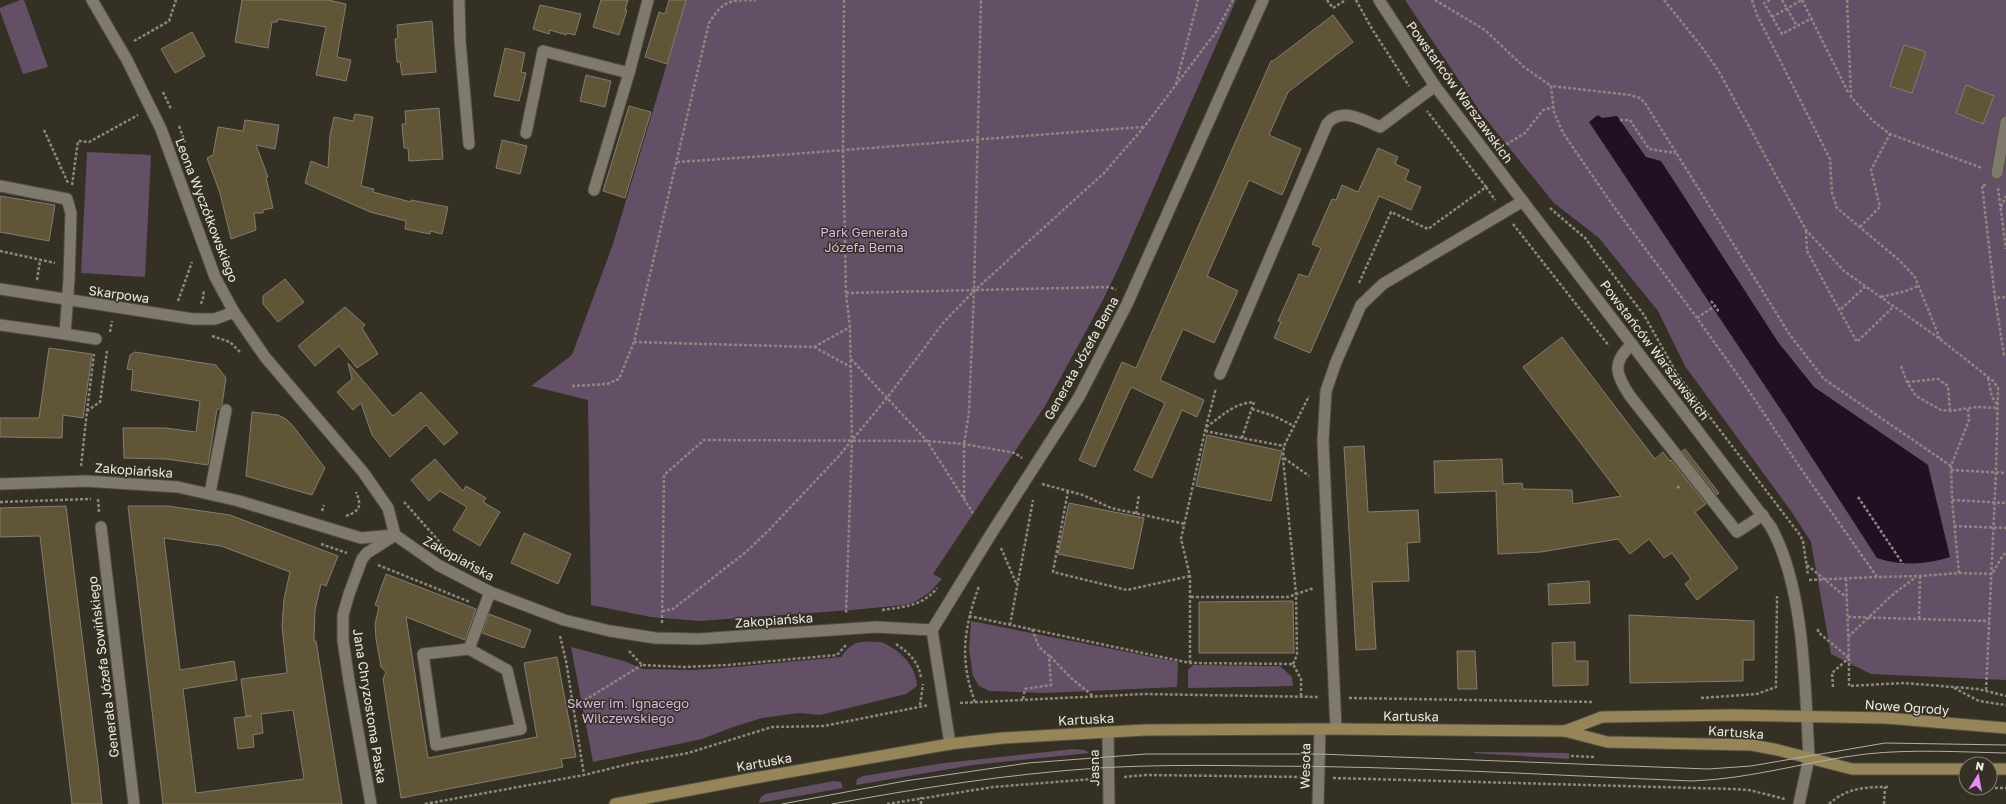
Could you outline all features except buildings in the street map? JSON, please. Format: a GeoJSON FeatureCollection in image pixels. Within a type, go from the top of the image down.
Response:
{"type":"FeatureCollection","features":[{"type":"Feature","properties":{"kind":"main road","name":"Nowe Ogrody"},"geometry":{"type":"LineString","coordinates":[[1806,716],[1886,718],[2006,728]]}},
{"type":"Feature","properties":{"kind":"main road","name":"Kartuska"},"geometry":{"type":"LineString","coordinates":[[1565,731],[1602,717],[1806,716]]}},
{"type":"Feature","properties":{"kind":"main road","name":"Kartuska"},"geometry":{"type":"LineString","coordinates":[[615,804],[950,744],[1003,738],[1182,729],[1565,731],[1607,742],[1752,745],[1808,758]]}},
{"type":"Feature","properties":{"kind":"main road"},"geometry":{"type":"LineString","coordinates":[[1808,758],[1859,769],[1958,769]]}},
{"type":"Feature","properties":{"kind":"street","name":"Leona Wyczółkowskiego"},"geometry":{"type":"LineString","coordinates":[[92,0],[127,60],[161,129],[216,277],[234,312],[265,357],[368,479],[388,508],[394,535]]}},
{"type":"Feature","properties":{"kind":"street"},"geometry":{"type":"LineString","coordinates":[[459,0],[469,144]]}},
{"type":"Feature","properties":{"kind":"street"},"geometry":{"type":"LineString","coordinates":[[594,190],[629,73],[648,0]]}},
{"type":"Feature","properties":{"kind":"street","name":"Generała Józefa Bema"},"geometry":{"type":"LineString","coordinates":[[932,630],[990,534],[1035,467],[1079,397],[1131,296],[1263,0]]}},
{"type":"Feature","properties":{"kind":"street","name":"Powstańców Warszawskich"},"geometry":{"type":"LineString","coordinates":[[1379,0],[1435,86],[1763,514],[1779,541],[1790,578],[1803,661],[1808,758],[1799,804]]}},
{"type":"Feature","properties":{"kind":"street"},"geometry":{"type":"LineString","coordinates":[[526,133],[543,51],[629,73]]}},
{"type":"Feature","properties":{"kind":"street"},"geometry":{"type":"LineString","coordinates":[[1220,374],[1327,124],[1336,115],[1344,114],[1380,127],[1435,86]]}},
{"type":"Feature","properties":{"kind":"street"},"geometry":{"type":"LineString","coordinates":[[1997,179],[2003,154],[2006,122]]}},
{"type":"Feature","properties":{"kind":"street"},"geometry":{"type":"LineString","coordinates":[[0,186],[67,199],[70,213],[65,334]]}},
{"type":"Feature","properties":{"kind":"street"},"geometry":{"type":"LineString","coordinates":[[1336,729],[1331,587],[1323,441],[1326,391],[1336,362],[1361,305],[1384,284],[1523,201]]}},
{"type":"Feature","properties":{"kind":"street","name":"Skarpowa"},"geometry":{"type":"LineString","coordinates":[[0,289],[67,301],[193,319],[215,319],[234,312]]}},
{"type":"Feature","properties":{"kind":"street"},"geometry":{"type":"LineString","coordinates":[[0,325],[96,339]]}},
{"type":"Feature","properties":{"kind":"street"},"geometry":{"type":"LineString","coordinates":[[1632,344],[1621,356],[1617,367],[1619,380],[1737,532],[1763,514]]}},
{"type":"Feature","properties":{"kind":"street"},"geometry":{"type":"LineString","coordinates":[[210,493],[226,410]]}},
{"type":"Feature","properties":{"kind":"street","name":"Zakopiańska"},"geometry":{"type":"LineString","coordinates":[[0,484],[40,481],[132,483],[178,487],[210,493],[361,538],[394,535],[438,565],[490,592],[564,620],[610,631],[655,638],[699,640],[876,627],[932,630]]}},
{"type":"Feature","properties":{"kind":"street","name":"Generała Józefa Sowińskiego"},"geometry":{"type":"LineString","coordinates":[[101,527],[134,804]]}},
{"type":"Feature","properties":{"kind":"street","name":"Jana Chryzostoma Paska"},"geometry":{"type":"LineString","coordinates":[[371,804],[349,681],[343,640],[343,615],[362,559],[367,553],[394,535]]}},
{"type":"Feature","properties":{"kind":"street"},"geometry":{"type":"LineString","coordinates":[[469,649],[490,592]]}},
{"type":"Feature","properties":{"kind":"street"},"geometry":{"type":"LineString","coordinates":[[932,630],[950,744]]}},
{"type":"Feature","properties":{"kind":"street"},"geometry":{"type":"LineString","coordinates":[[469,649],[507,670],[521,729],[436,745],[424,654],[469,649]]}},
{"type":"Feature","properties":{"kind":"street","name":"Wesoła"},"geometry":{"type":"LineString","coordinates":[[1318,804],[1320,729]]}},
{"type":"Feature","properties":{"kind":"street","name":"Jasna"},"geometry":{"type":"LineString","coordinates":[[1108,732],[1109,804]]}},
{"type":"Feature","properties":{"kind":"path"},"geometry":{"type":"LineString","coordinates":[[134,41],[169,21],[176,0]]}},
{"type":"Feature","properties":{"kind":"path"},"geometry":{"type":"LineString","coordinates":[[572,386],[607,384],[620,379],[634,342],[709,23],[718,8],[732,1],[756,0]]}},
{"type":"Feature","properties":{"kind":"path"},"geometry":{"type":"LineString","coordinates":[[844,0],[843,151],[846,293],[850,327],[852,441],[846,614]]}},
{"type":"Feature","properties":{"kind":"path"},"geometry":{"type":"LineString","coordinates":[[964,498],[964,444],[969,412],[974,291],[982,0]]}},
{"type":"Feature","properties":{"kind":"path"},"geometry":{"type":"LineString","coordinates":[[1175,86],[1198,0]]}},
{"type":"Feature","properties":{"kind":"path"},"geometry":{"type":"LineString","coordinates":[[662,611],[673,609],[746,552],[833,463],[852,441],[887,398],[943,323],[974,291],[1104,173],[1144,127],[1216,32],[1232,0]]}},
{"type":"Feature","properties":{"kind":"path"},"geometry":{"type":"LineString","coordinates":[[1327,0],[1333,8],[1346,0]]}},
{"type":"Feature","properties":{"kind":"path"},"geometry":{"type":"LineString","coordinates":[[1356,0],[1372,29],[1418,99],[1486,187],[1428,229],[1391,212],[1358,285]]}},
{"type":"Feature","properties":{"kind":"path"},"geometry":{"type":"LineString","coordinates":[[1434,0],[1485,30],[1524,67],[1551,86],[1630,95],[1640,98],[1645,103],[1790,335],[1824,378],[1950,466]]}},
{"type":"Feature","properties":{"kind":"path"},"geometry":{"type":"LineString","coordinates":[[1664,0],[1718,70],[1806,230],[1844,271],[1940,339],[1998,388],[1995,502],[1986,691]]}},
{"type":"Feature","properties":{"kind":"path"},"geometry":{"type":"LineString","coordinates":[[1752,0],[1757,15],[1830,159],[1832,193],[1837,208],[1899,260],[1915,277],[1940,339]]}},
{"type":"Feature","properties":{"kind":"path"},"geometry":{"type":"LineString","coordinates":[[1770,0],[1764,3],[1782,34],[1812,18]]}},
{"type":"Feature","properties":{"kind":"path"},"geometry":{"type":"LineString","coordinates":[[1782,0],[1797,26]]}},
{"type":"Feature","properties":{"kind":"path"},"geometry":{"type":"LineString","coordinates":[[1772,17],[1802,0],[1851,97],[1873,121],[1890,134],[1997,179]]}},
{"type":"Feature","properties":{"kind":"path"},"geometry":{"type":"LineString","coordinates":[[1847,0],[1851,97]]}},
{"type":"Feature","properties":{"kind":"path"},"geometry":{"type":"LineString","coordinates":[[159,86],[173,113]]}},
{"type":"Feature","properties":{"kind":"path"},"geometry":{"type":"LineString","coordinates":[[1551,86],[1554,107],[1563,133],[1614,207],[1697,318],[1877,577]]}},
{"type":"Feature","properties":{"kind":"path"},"geometry":{"type":"LineString","coordinates":[[1502,148],[1525,133],[1543,110],[1554,107]]}},
{"type":"Feature","properties":{"kind":"path"},"geometry":{"type":"LineString","coordinates":[[44,130],[72,190],[78,141],[89,142],[137,116]]}},
{"type":"Feature","properties":{"kind":"path"},"geometry":{"type":"LineString","coordinates":[[176,119],[186,145]]}},
{"type":"Feature","properties":{"kind":"path"},"geometry":{"type":"LineString","coordinates":[[1620,120],[1630,120],[1649,149],[1676,152]]}},
{"type":"Feature","properties":{"kind":"path"},"geometry":{"type":"LineString","coordinates":[[677,162],[843,151],[977,139],[1144,127]]}},
{"type":"Feature","properties":{"kind":"path"},"geometry":{"type":"LineString","coordinates":[[1860,226],[1880,207],[1871,170],[1890,134]]}},
{"type":"Feature","properties":{"kind":"path"},"geometry":{"type":"LineString","coordinates":[[1497,142],[1506,153]]}},
{"type":"Feature","properties":{"kind":"path"},"geometry":{"type":"LineString","coordinates":[[1997,179],[2006,249]]}},
{"type":"Feature","properties":{"kind":"path"},"geometry":{"type":"LineString","coordinates":[[1997,179],[1982,185],[1996,298],[2004,355],[2006,356]]}},
{"type":"Feature","properties":{"kind":"path"},"geometry":{"type":"LineString","coordinates":[[2000,208],[2006,196]]}},
{"type":"Feature","properties":{"kind":"path"},"geometry":{"type":"LineString","coordinates":[[1546,204],[1585,238],[1644,315],[1677,374],[1800,534],[1803,541],[1809,581],[1959,573],[1992,574]]}},
{"type":"Feature","properties":{"kind":"path"},"geometry":{"type":"LineString","coordinates":[[1806,230],[1807,251],[1857,342],[1894,306]]}},
{"type":"Feature","properties":{"kind":"path"},"geometry":{"type":"LineString","coordinates":[[0,251],[40,261],[69,264]]}},
{"type":"Feature","properties":{"kind":"path"},"geometry":{"type":"LineString","coordinates":[[175,308],[193,260]]}},
{"type":"Feature","properties":{"kind":"path"},"geometry":{"type":"LineString","coordinates":[[198,306],[202,303],[204,295],[201,283]]}},
{"type":"Feature","properties":{"kind":"path"},"geometry":{"type":"LineString","coordinates":[[1840,309],[1866,286]]}},
{"type":"Feature","properties":{"kind":"path"},"geometry":{"type":"LineString","coordinates":[[1881,297],[1906,291],[1918,286]]}},
{"type":"Feature","properties":{"kind":"path"},"geometry":{"type":"LineString","coordinates":[[846,293],[1110,287],[1131,296]]}},
{"type":"Feature","properties":{"kind":"path"},"geometry":{"type":"LineString","coordinates":[[1996,298],[2006,297]]}},
{"type":"Feature","properties":{"kind":"path"},"geometry":{"type":"LineString","coordinates":[[1711,300],[1719,312]]}},
{"type":"Feature","properties":{"kind":"path"},"geometry":{"type":"LineString","coordinates":[[1697,318],[1715,306]]}},
{"type":"Feature","properties":{"kind":"path"},"geometry":{"type":"LineString","coordinates":[[105,319],[120,321]]}},
{"type":"Feature","properties":{"kind":"path"},"geometry":{"type":"LineString","coordinates":[[110,335],[112,320]]}},
{"type":"Feature","properties":{"kind":"path"},"geometry":{"type":"LineString","coordinates":[[814,347],[850,327]]}},
{"type":"Feature","properties":{"kind":"path"},"geometry":{"type":"LineString","coordinates":[[206,334],[230,342],[243,355]]}},
{"type":"Feature","properties":{"kind":"path"},"geometry":{"type":"LineString","coordinates":[[634,342],[814,347],[851,367]]}},
{"type":"Feature","properties":{"kind":"path"},"geometry":{"type":"LineString","coordinates":[[87,411],[100,402],[108,350]]}},
{"type":"Feature","properties":{"kind":"path"},"geometry":{"type":"LineString","coordinates":[[81,470],[94,354]]}},
{"type":"Feature","properties":{"kind":"path"},"geometry":{"type":"LineString","coordinates":[[850,359],[927,441],[973,513]]}},
{"type":"Feature","properties":{"kind":"path"},"geometry":{"type":"LineString","coordinates":[[1901,366],[1907,382],[1916,396],[1941,410],[1950,411],[1976,407],[1998,407]]}},
{"type":"Feature","properties":{"kind":"path"},"geometry":{"type":"LineString","coordinates":[[1190,663],[1190,576],[1181,540],[1205,431],[1220,374]]}},
{"type":"Feature","properties":{"kind":"path"},"geometry":{"type":"LineString","coordinates":[[1988,378],[1992,397],[1998,407]]}},
{"type":"Feature","properties":{"kind":"path"},"geometry":{"type":"LineString","coordinates":[[1907,382],[1938,379],[1948,386],[1950,411]]}},
{"type":"Feature","properties":{"kind":"path"},"geometry":{"type":"LineString","coordinates":[[1292,664],[1297,655],[1296,594],[1283,458],[1284,446],[1312,389]]}},
{"type":"Feature","properties":{"kind":"path"},"geometry":{"type":"LineString","coordinates":[[1206,427],[1230,408],[1241,403],[1254,402],[1242,438]]}},
{"type":"Feature","properties":{"kind":"path"},"geometry":{"type":"LineString","coordinates":[[1252,409],[1274,416],[1294,426]]}},
{"type":"Feature","properties":{"kind":"path"},"geometry":{"type":"LineString","coordinates":[[1959,573],[1950,466],[1969,420],[1968,409]]}},
{"type":"Feature","properties":{"kind":"path"},"geometry":{"type":"LineString","coordinates":[[1205,431],[1284,446]]}},
{"type":"Feature","properties":{"kind":"path"},"geometry":{"type":"LineString","coordinates":[[662,627],[664,475],[685,455],[704,440],[927,441],[964,444],[1015,453],[1035,467]]}},
{"type":"Feature","properties":{"kind":"path"},"geometry":{"type":"LineString","coordinates":[[1283,458],[1326,487]]}},
{"type":"Feature","properties":{"kind":"path"},"geometry":{"type":"LineString","coordinates":[[1951,470],[2006,473]]}},
{"type":"Feature","properties":{"kind":"path"},"geometry":{"type":"LineString","coordinates":[[1042,484],[1083,495],[1111,508],[1185,524]]}},
{"type":"Feature","properties":{"kind":"path"},"geometry":{"type":"LineString","coordinates":[[340,518],[356,512],[360,507],[360,502],[354,489]]}},
{"type":"Feature","properties":{"kind":"path"},"geometry":{"type":"LineString","coordinates":[[1068,491],[1053,572],[1127,590],[1190,576]]}},
{"type":"Feature","properties":{"kind":"path"},"geometry":{"type":"LineString","coordinates":[[1010,625],[1034,495]]}},
{"type":"Feature","properties":{"kind":"path"},"geometry":{"type":"LineString","coordinates":[[1136,514],[1139,495]]}},
{"type":"Feature","properties":{"kind":"path"},"geometry":{"type":"LineString","coordinates":[[1858,498],[1903,564]]}},
{"type":"Feature","properties":{"kind":"path"},"geometry":{"type":"LineString","coordinates":[[401,499],[435,539],[453,555]]}},
{"type":"Feature","properties":{"kind":"path"},"geometry":{"type":"LineString","coordinates":[[1952,500],[2006,503]]}},
{"type":"Feature","properties":{"kind":"path"},"geometry":{"type":"LineString","coordinates":[[1954,526],[2006,528]]}},
{"type":"Feature","properties":{"kind":"path"},"geometry":{"type":"LineString","coordinates":[[997,554],[1001,547],[1018,586]]}},
{"type":"Feature","properties":{"kind":"path"},"geometry":{"type":"LineString","coordinates":[[1992,574],[2003,554],[2006,553]]}},
{"type":"Feature","properties":{"kind":"path"},"geometry":{"type":"LineString","coordinates":[[1806,565],[1847,597]]}},
{"type":"Feature","properties":{"kind":"path"},"geometry":{"type":"LineString","coordinates":[[1848,637],[1891,596],[1916,576]]}},
{"type":"Feature","properties":{"kind":"path"},"geometry":{"type":"LineString","coordinates":[[1919,619],[1920,576]]}},
{"type":"Feature","properties":{"kind":"path"},"geometry":{"type":"LineString","coordinates":[[1846,579],[1849,686],[1904,683],[1952,686],[1986,691],[2006,696]]}},
{"type":"Feature","properties":{"kind":"path"},"geometry":{"type":"LineString","coordinates":[[980,585],[969,616],[964,641],[968,684],[975,702],[1144,694],[1598,702]]}},
{"type":"Feature","properties":{"kind":"path"},"geometry":{"type":"LineString","coordinates":[[1191,597],[1288,597],[1314,588],[1331,587]]}},
{"type":"Feature","properties":{"kind":"path"},"geometry":{"type":"LineString","coordinates":[[881,610],[915,605],[932,594],[938,588]]}},
{"type":"Feature","properties":{"kind":"path"},"geometry":{"type":"LineString","coordinates":[[1697,698],[1757,694],[1776,687],[1777,595]]}},
{"type":"Feature","properties":{"kind":"path"},"geometry":{"type":"LineString","coordinates":[[838,615],[853,614]]}},
{"type":"Feature","properties":{"kind":"path"},"geometry":{"type":"LineString","coordinates":[[969,616],[1190,663],[1292,664]]}},
{"type":"Feature","properties":{"kind":"path"},"geometry":{"type":"LineString","coordinates":[[1848,617],[1989,621]]}},
{"type":"Feature","properties":{"kind":"path"},"geometry":{"type":"LineString","coordinates":[[1817,624],[1818,632],[1849,658]]}},
{"type":"Feature","properties":{"kind":"path"},"geometry":{"type":"LineString","coordinates":[[1032,629],[1038,647],[1070,677],[1094,696]]}},
{"type":"Feature","properties":{"kind":"path"},"geometry":{"type":"LineString","coordinates":[[560,635],[566,661],[572,708],[584,775]]}},
{"type":"Feature","properties":{"kind":"path"},"geometry":{"type":"LineString","coordinates":[[1023,700],[1025,689],[1051,685],[1049,656]]}},
{"type":"Feature","properties":{"kind":"path"},"geometry":{"type":"LineString","coordinates":[[1833,687],[1832,673],[1849,658]]}},
{"type":"Feature","properties":{"kind":"path"},"geometry":{"type":"LineString","coordinates":[[1292,664],[1301,679],[1301,696]]}},
{"type":"Feature","properties":{"kind":"path"},"geometry":{"type":"LineString","coordinates":[[572,708],[642,666]]}},
{"type":"Feature","properties":{"kind":"path"},"geometry":{"type":"LineString","coordinates":[[1952,686],[1979,701],[2006,705]]}},
{"type":"Feature","properties":{"kind":"path"},"geometry":{"type":"LineString","coordinates":[[426,804],[584,775],[633,763],[688,754],[772,727],[824,726],[920,705]]}},
{"type":"Feature","properties":{"kind":"path"},"geometry":{"type":"LineString","coordinates":[[887,804],[921,797],[993,787],[1146,775],[1319,777],[1738,789],[1749,790],[1780,798]]}},
{"type":"Feature","properties":{"kind":"path"},"geometry":{"type":"LineString","coordinates":[[1829,804],[1839,794],[1857,789],[1885,787],[1884,804]]}},
{"type":"Feature","properties":{"kind":"path"},"geometry":{"type":"LineString","coordinates":[[921,797],[921,804]]}},
{"type":"Feature","properties":{"kind":"green space"},"geometry":{"type":"Polygon","coordinates":[[[20,0],[24,0],[48,67],[23,74],[0,11],[0,8],[20,0]]]}},
{"type":"Feature","properties":{"kind":"green space","name":"Park Generała Józefa Bema"},"geometry":{"type":"Polygon","coordinates":[[[686,0],[1236,0],[1123,258],[1103,300],[1045,406],[933,574],[942,579],[929,593],[914,602],[904,605],[852,610],[700,621],[651,617],[591,605],[588,400],[531,386],[572,355],[613,244],[686,0]]]}},
{"type":"Feature","properties":{"kind":"green space"},"geometry":{"type":"Polygon","coordinates":[[[1405,0],[2006,0],[2006,680],[1871,674],[1831,654],[1811,542],[1791,511],[1685,366],[1658,311],[1599,238],[1554,203],[1481,113],[1405,0]]]}},
{"type":"Feature","properties":{"kind":"green space"},"geometry":{"type":"Polygon","coordinates":[[[87,152],[151,155],[145,277],[81,273],[87,152]]]}},
{"type":"Feature","properties":{"kind":"green space"},"geometry":{"type":"Polygon","coordinates":[[[971,621],[1178,662],[1177,687],[1045,693],[990,691],[979,686],[973,676],[969,649],[971,621]]]}},
{"type":"Feature","properties":{"kind":"green space","name":"Skwer im. Ignacego Wilczewskiego"},"geometry":{"type":"Polygon","coordinates":[[[863,642],[881,642],[894,649],[906,659],[914,671],[917,686],[906,694],[820,715],[799,713],[762,718],[702,739],[593,762],[571,647],[624,661],[643,669],[693,670],[841,657],[854,644],[863,642]]]}},
{"type":"Feature","properties":{"kind":"green space"},"geometry":{"type":"Polygon","coordinates":[[[1193,665],[1280,666],[1292,677],[1293,686],[1188,688],[1188,670],[1193,665]]]}},
{"type":"Feature","properties":{"kind":"green space"},"geometry":{"type":"Polygon","coordinates":[[[1074,749],[1085,750],[1089,753],[973,765],[856,785],[857,779],[863,776],[944,763],[1074,749]]]}},
{"type":"Feature","properties":{"kind":"green space"},"geometry":{"type":"Polygon","coordinates":[[[1474,753],[1569,753],[1569,759],[1474,753]]]}},
{"type":"Feature","properties":{"kind":"green space"},"geometry":{"type":"Polygon","coordinates":[[[834,781],[841,782],[843,788],[759,803],[760,798],[765,794],[834,781]]]}},
{"type":"Feature","properties":{"kind":"shaded area"},"geometry":{"type":"Polygon","coordinates":[[[1598,115],[1602,118],[1617,116],[1646,157],[1661,161],[1778,342],[1814,387],[1928,465],[1950,557],[1932,562],[1914,564],[1886,561],[1877,558],[1787,419],[1589,122],[1598,115]]]}},
{"type":"Feature","properties":{"kind":"tram line"},"geometry":{"type":"LineString","coordinates":[[782,804],[905,781],[1028,763],[1146,754],[1319,754],[1708,769],[1751,766],[1885,743],[2006,745]]}},
{"type":"Feature","properties":{"kind":"tram line"},"geometry":{"type":"LineString","coordinates":[[832,804],[898,792],[998,778],[1118,767],[1198,765],[1312,766],[1475,771],[1692,781],[1736,777],[1844,757],[1884,752],[1919,751],[2006,753]]}}]}
